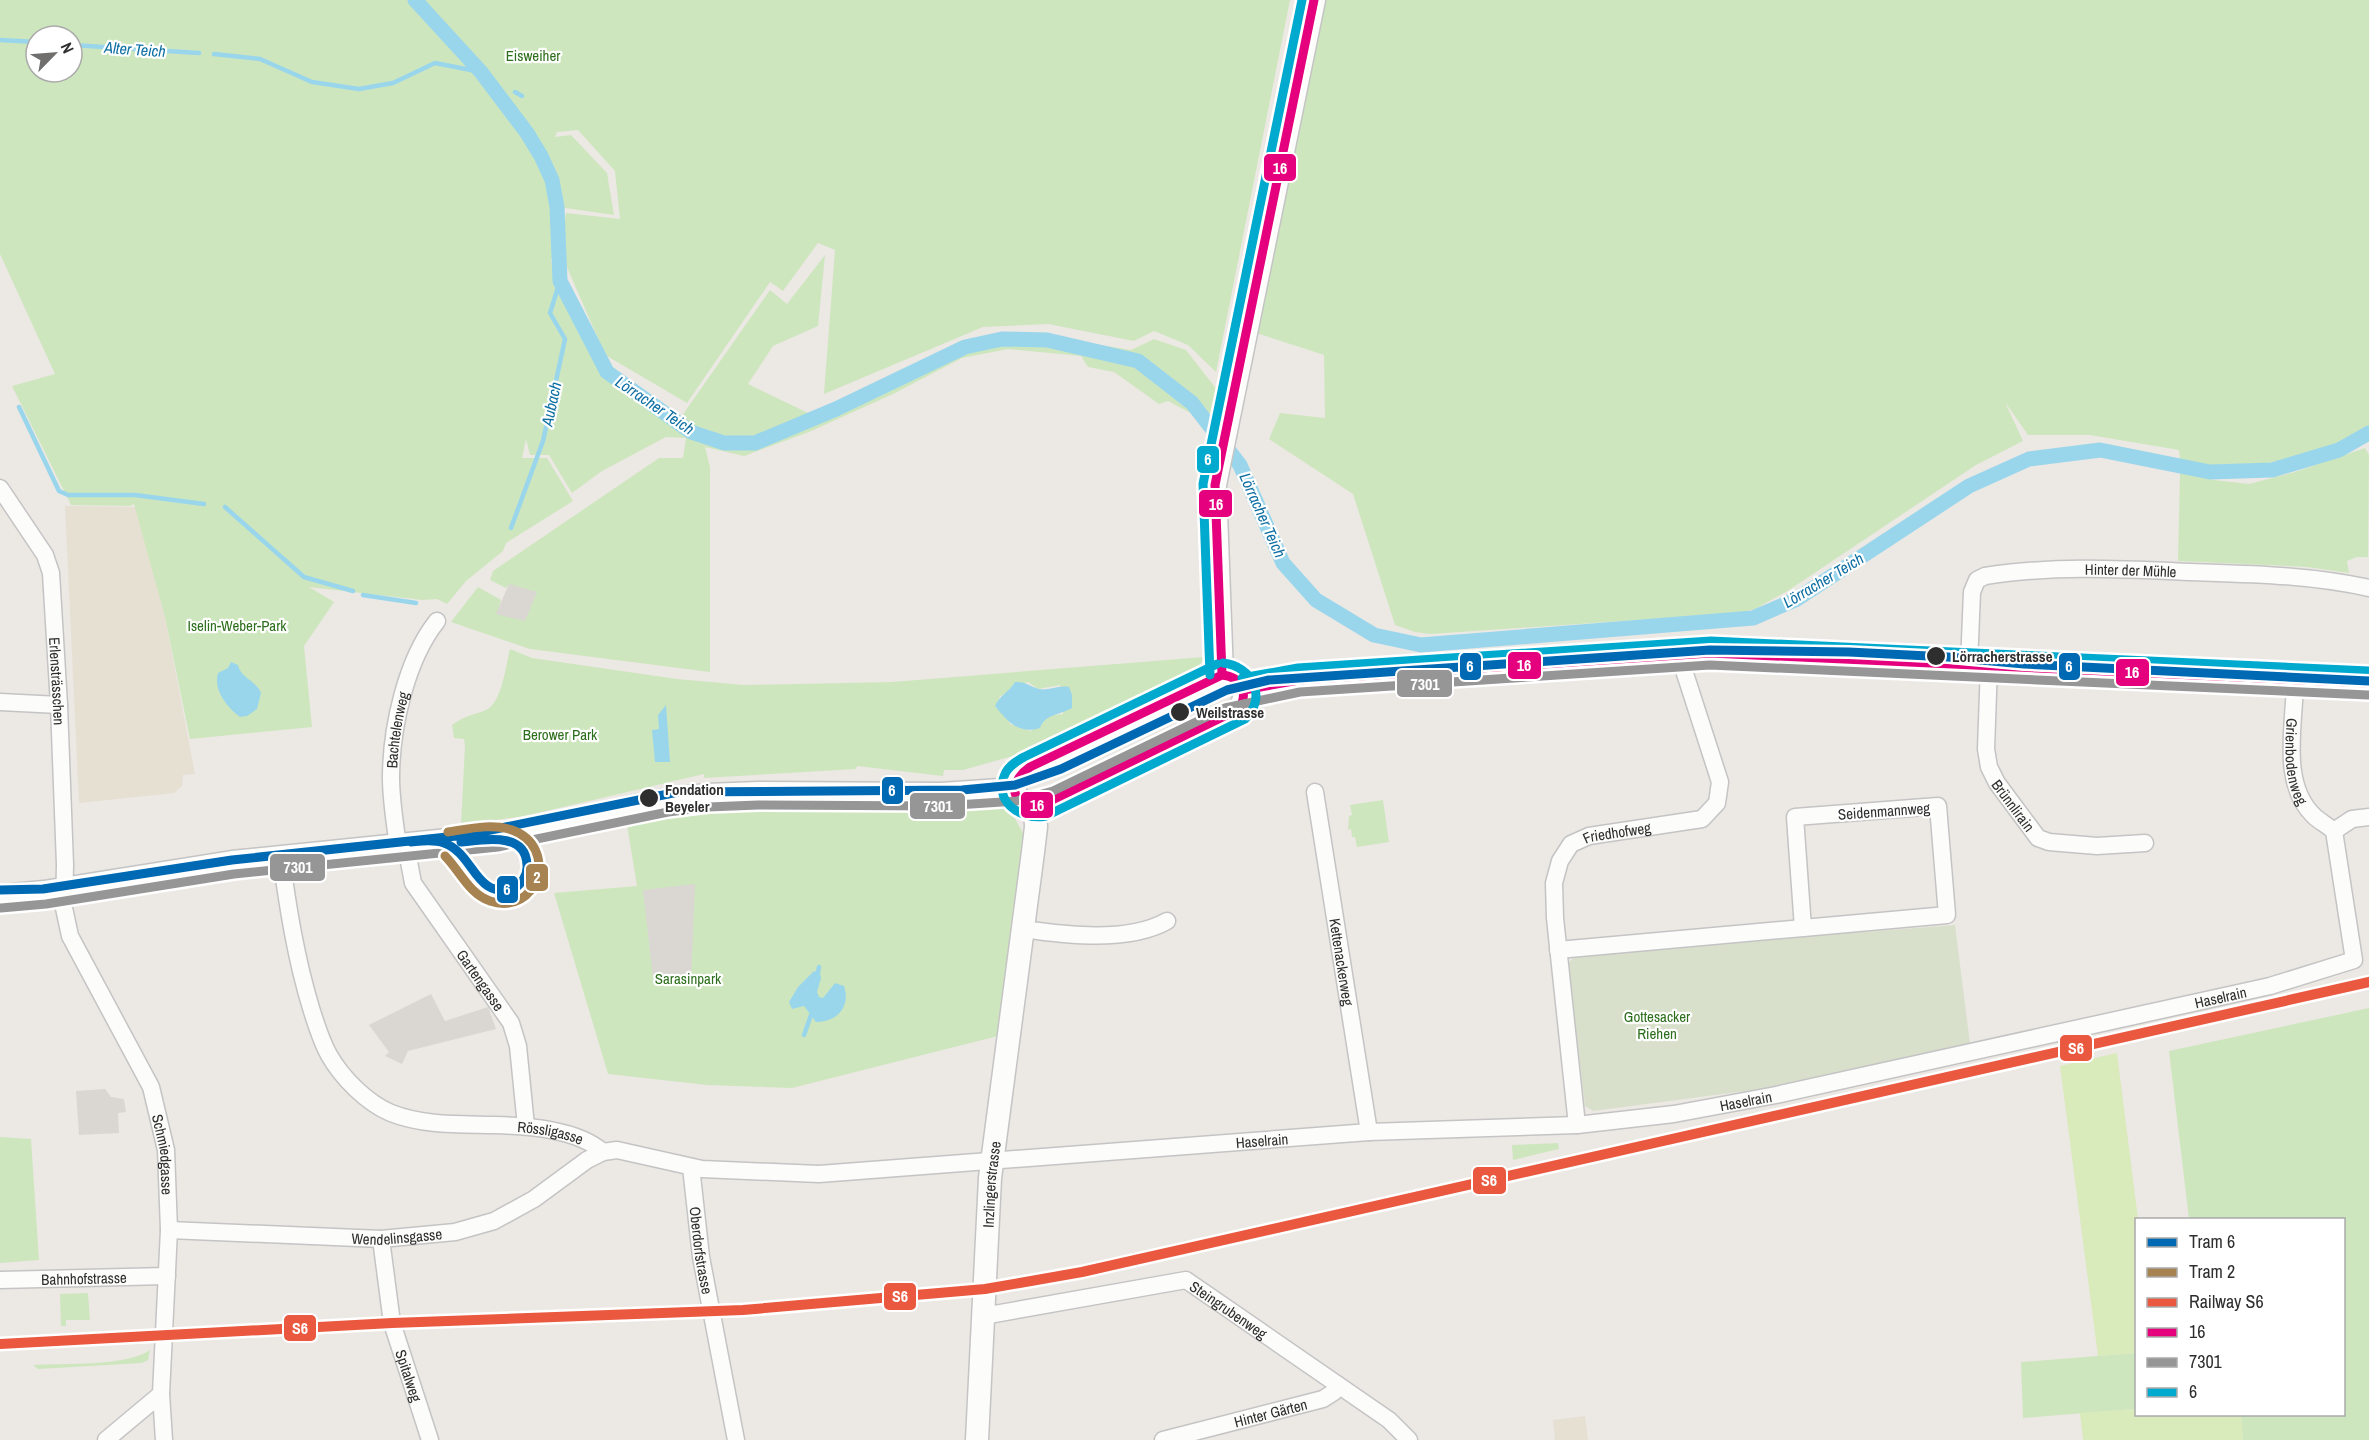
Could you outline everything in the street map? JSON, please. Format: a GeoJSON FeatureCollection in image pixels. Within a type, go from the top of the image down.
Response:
{"type":"FeatureCollection","features":[{"type":"Feature","properties":{"kind":"main road"},"geometry":{"type":"LineString","coordinates":[[1222,675],[1215,485],[1314,0]]}},
{"type":"Feature","properties":{"kind":"main road"},"geometry":{"type":"LineString","coordinates":[[1244,690],[1299,680],[1679,655],[1739,654],[2369,683]]}},
{"type":"Feature","properties":{"kind":"main road"},"geometry":{"type":"LineString","coordinates":[[1222,675],[1234,677],[1244,690],[1244,699],[1239,709],[1047,802],[1035,806],[1025,804],[1018,798],[1015,780],[1030,767],[1222,675]]}},
{"type":"Feature","properties":{"kind":"main road"},"geometry":{"type":"LineString","coordinates":[[0,896],[65,889],[281,857],[402,846],[524,831],[674,799],[707,795],[750,793],[941,794],[1015,789]]}},
{"type":"Feature","properties":{"kind":"main road","name":"Inzlingerstrasse"},"geometry":{"type":"LineString","coordinates":[[977,1440],[993,1160],[1036,827],[1035,806]]}},
{"type":"Feature","properties":{"kind":"main road"},"geometry":{"type":"LineString","coordinates":[[0,882],[33,893]]}},
{"type":"Feature","properties":{"kind":"street","name":"Erlensträsschen"},"geometry":{"type":"LineString","coordinates":[[0,488],[45,555],[51,573],[60,705],[65,889]]}},
{"type":"Feature","properties":{"kind":"street","name":"Hinter der Mühle"},"geometry":{"type":"LineString","coordinates":[[1979,665],[1972,592],[1977,580],[1985,576],[2071,568],[2110,568],[2302,577],[2369,588]]}},
{"type":"Feature","properties":{"kind":"street","name":"Bachtelenweg"},"geometry":{"type":"LineString","coordinates":[[402,846],[391,778],[395,732],[406,682],[426,634],[437,621]]}},
{"type":"Feature","properties":{"kind":"street","name":"Friedhofweg"},"geometry":{"type":"LineString","coordinates":[[1577,1125],[1558,950],[1554,883],[1560,861],[1571,844],[1589,836],[1702,819],[1717,803],[1720,782],[1679,655]]}},
{"type":"Feature","properties":{"kind":"street","name":"Brünnlirain"},"geometry":{"type":"LineString","coordinates":[[1979,665],[1989,767],[1997,783],[2038,838],[2049,842],[2097,846],[2145,843]]}},
{"type":"Feature","properties":{"kind":"street","name":"Grienbodenweg"},"geometry":{"type":"LineString","coordinates":[[2295,680],[2291,757],[2294,778],[2306,805],[2314,816],[2334,831]]}},
{"type":"Feature","properties":{"kind":"street"},"geometry":{"type":"LineString","coordinates":[[0,702],[60,705]]}},
{"type":"Feature","properties":{"kind":"street","name":"Kettenackerweg"},"geometry":{"type":"LineString","coordinates":[[1315,792],[1369,1132]]}},
{"type":"Feature","properties":{"kind":"street","name":"Seidenmannweg"},"geometry":{"type":"LineString","coordinates":[[1558,950],[1803,928],[1947,915],[1938,807],[1795,817],[1803,928]]}},
{"type":"Feature","properties":{"kind":"street"},"geometry":{"type":"LineString","coordinates":[[2334,831],[2352,819],[2369,817]]}},
{"type":"Feature","properties":{"kind":"street","name":"Haselrain"},"geometry":{"type":"LineString","coordinates":[[993,1160],[1369,1132],[1577,1125],[1674,1114],[1811,1088],[2270,986],[2354,960],[2334,831]]}},
{"type":"Feature","properties":{"kind":"street","name":"Gartengasse"},"geometry":{"type":"LineString","coordinates":[[402,846],[413,883],[511,1023],[518,1046],[526,1126]]}},
{"type":"Feature","properties":{"kind":"street","name":"Rössligasse"},"geometry":{"type":"LineString","coordinates":[[281,857],[299,969],[325,1046],[346,1078],[374,1104],[404,1117],[438,1124],[526,1126],[579,1138],[595,1145],[603,1152],[617,1150],[691,1167],[819,1174],[993,1160]]}},
{"type":"Feature","properties":{"kind":"street","name":"Schmiedgasse"},"geometry":{"type":"LineString","coordinates":[[65,889],[64,908],[70,936],[143,1068],[151,1087],[166,1150],[169,1230],[161,1394],[164,1440]]}},
{"type":"Feature","properties":{"kind":"street"},"geometry":{"type":"LineString","coordinates":[[1023,929],[1063,935],[1091,935],[1143,931],[1167,921]]}},
{"type":"Feature","properties":{"kind":"street","name":"Wendelinsgasse"},"geometry":{"type":"LineString","coordinates":[[169,1230],[381,1239],[455,1232],[494,1221],[534,1199],[603,1152]]}},
{"type":"Feature","properties":{"kind":"street","name":"Oberdorfstrasse"},"geometry":{"type":"LineString","coordinates":[[691,1167],[701,1257],[736,1440]]}},
{"type":"Feature","properties":{"kind":"street","name":"Spitalweg"},"geometry":{"type":"LineString","coordinates":[[381,1239],[392,1323],[430,1440]]}},
{"type":"Feature","properties":{"kind":"street","name":"Bahnhofstrasse"},"geometry":{"type":"LineString","coordinates":[[0,1280],[167,1276]]}},
{"type":"Feature","properties":{"kind":"street","name":"Steingrubenweg"},"geometry":{"type":"LineString","coordinates":[[983,1316],[1186,1280],[1389,1420],[1408,1440]]}},
{"type":"Feature","properties":{"kind":"street","name":"Hinter Gärten"},"geometry":{"type":"LineString","coordinates":[[1163,1440],[1323,1400],[1334,1392],[1338,1385]]}},
{"type":"Feature","properties":{"kind":"street"},"geometry":{"type":"LineString","coordinates":[[106,1440],[161,1394]]}},
{"type":"Feature","properties":{"kind":"shaded area"},"geometry":{"type":"Polygon","coordinates":[[[65,506],[144,507],[195,774],[183,775],[182,786],[174,793],[79,803],[65,506]]]}},
{"type":"Feature","properties":{"kind":"shaded area"},"geometry":{"type":"Polygon","coordinates":[[[509,584],[537,592],[525,621],[496,614],[509,584]]]}},
{"type":"Feature","properties":{"kind":"shaded area"},"geometry":{"type":"Polygon","coordinates":[[[695,884],[691,982],[653,978],[643,890],[695,884]]]}},
{"type":"Feature","properties":{"kind":"shaded area"},"geometry":{"type":"Polygon","coordinates":[[[431,994],[445,1021],[488,1007],[496,1029],[408,1051],[402,1064],[385,1056],[389,1052],[369,1025],[431,994]]]}},
{"type":"Feature","properties":{"kind":"shaded area"},"geometry":{"type":"Polygon","coordinates":[[[105,1089],[111,1097],[124,1099],[126,1112],[118,1113],[119,1133],[79,1135],[76,1091],[105,1089]]]}},
{"type":"Feature","properties":{"kind":"shaded area"},"geometry":{"type":"Polygon","coordinates":[[[1585,1416],[1588,1440],[1555,1440],[1553,1420],[1585,1416]]]}},
{"type":"Feature","properties":{"kind":"green space"},"geometry":{"type":"Polygon","coordinates":[[[0,0],[1290,0],[1216,372],[1188,345],[1154,331],[1134,341],[1048,324],[983,327],[824,394],[835,250],[818,243],[783,291],[770,282],[687,403],[607,356],[599,341],[560,251],[566,213],[620,219],[615,171],[578,130],[557,132],[555,137],[571,135],[607,173],[614,215],[565,208],[551,261],[569,305],[604,374],[679,420],[770,290],[787,304],[825,255],[818,326],[773,346],[748,384],[810,414],[981,338],[1009,335],[1075,341],[1131,350],[1154,339],[1186,350],[1225,400],[1202,419],[1168,401],[1159,404],[1114,372],[1088,367],[1081,356],[1008,349],[962,358],[893,394],[809,432],[744,456],[705,447],[710,467],[710,672],[530,649],[451,622],[478,587],[501,600],[497,614],[509,584],[506,588],[490,580],[493,571],[659,458],[683,458],[686,438],[666,437],[602,471],[572,493],[549,455],[530,455],[526,439],[522,458],[547,458],[573,501],[506,543],[503,551],[466,581],[447,604],[437,599],[422,600],[309,587],[334,602],[304,646],[312,727],[190,739],[165,617],[134,504],[130,506],[71,505],[12,386],[55,374],[0,254],[0,0]]]}},
{"type":"Feature","properties":{"kind":"green space"},"geometry":{"type":"Polygon","coordinates":[[[1314,0],[2369,0],[2369,426],[2327,450],[2240,469],[2180,462],[2179,450],[2090,435],[2028,435],[2005,402],[2023,441],[1976,465],[1789,590],[1755,609],[1741,613],[1430,634],[1395,625],[1353,494],[1269,439],[1280,413],[1325,418],[1324,355],[1247,330],[1314,0]]]}},
{"type":"Feature","properties":{"kind":"green space"},"geometry":{"type":"Polygon","coordinates":[[[2365,448],[2369,455],[2368,557],[2357,557],[2347,561],[2349,573],[2307,567],[2178,561],[2180,472],[2214,480],[2249,484],[2295,472],[2365,448]]]}},
{"type":"Feature","properties":{"kind":"green space","name":"Berower Park"},"geometry":{"type":"Polygon","coordinates":[[[510,649],[532,658],[677,679],[744,685],[892,682],[1204,657],[1190,678],[1051,745],[963,770],[944,770],[943,776],[857,766],[856,769],[704,778],[704,774],[525,816],[461,825],[465,746],[464,739],[454,738],[452,725],[465,717],[486,710],[496,700],[510,649]],[[1028,682],[999,697],[1010,724],[1031,731],[1051,715],[1063,714],[1060,685],[1038,689],[1028,682]]]}},
{"type":"Feature","properties":{"kind":"green space"},"geometry":{"type":"Polygon","coordinates":[[[1383,800],[1389,842],[1357,847],[1351,829],[1348,830],[1349,816],[1352,815],[1350,805],[1383,800]]]}},
{"type":"Feature","properties":{"kind":"green space","name":"Sarasinpark"},"geometry":{"type":"Polygon","coordinates":[[[730,806],[1009,808],[1023,833],[998,1036],[792,1088],[707,1085],[608,1074],[554,893],[637,886],[627,825],[650,817],[730,806]]]}},
{"type":"Feature","properties":{"kind":"green space","name":"Gottesacker Riehen"},"geometry":{"type":"Polygon","coordinates":[[[1955,925],[1970,1044],[1776,1087],[1593,1111],[1585,1106],[1568,963],[1578,954],[1955,925]]]}},
{"type":"Feature","properties":{"kind":"green space"},"geometry":{"type":"Polygon","coordinates":[[[2369,1008],[2369,1440],[2243,1440],[2241,1416],[2345,1416],[2345,1218],[2189,1218],[2169,1051],[2369,1008]]]}},
{"type":"Feature","properties":{"kind":"green space"},"geometry":{"type":"Polygon","coordinates":[[[2117,1053],[2138,1218],[2135,1218],[2135,1353],[2098,1356],[2060,1066],[2117,1053]]]}},
{"type":"Feature","properties":{"kind":"green space"},"geometry":{"type":"Polygon","coordinates":[[[0,1137],[31,1139],[39,1260],[0,1263],[0,1137]]]}},
{"type":"Feature","properties":{"kind":"green space"},"geometry":{"type":"Polygon","coordinates":[[[1558,1143],[1559,1149],[1513,1160],[1512,1145],[1558,1143]]]}},
{"type":"Feature","properties":{"kind":"green space"},"geometry":{"type":"Polygon","coordinates":[[[88,1293],[90,1320],[66,1320],[66,1326],[61,1326],[60,1294],[88,1293]]]}},
{"type":"Feature","properties":{"kind":"green space"},"geometry":{"type":"Polygon","coordinates":[[[150,1350],[148,1360],[142,1363],[38,1369],[33,1365],[110,1362],[150,1350]]]}},
{"type":"Feature","properties":{"kind":"green space"},"geometry":{"type":"Polygon","coordinates":[[[2135,1353],[2135,1409],[2023,1418],[2021,1362],[2135,1353]]]}},
{"type":"Feature","properties":{"kind":"green space"},"geometry":{"type":"Polygon","coordinates":[[[2135,1409],[2135,1416],[2241,1416],[2243,1440],[2083,1440],[2080,1413],[2135,1409]]]}},
{"type":"Feature","properties":{"kind":"water"},"geometry":{"type":"Polygon","coordinates":[[[231,662],[238,665],[242,673],[261,693],[257,709],[247,716],[240,717],[230,708],[219,692],[218,673],[228,668],[231,662]]]}},
{"type":"Feature","properties":{"kind":"water"},"geometry":{"type":"Polygon","coordinates":[[[1015,682],[1042,689],[1069,687],[1072,695],[1072,708],[1049,717],[1040,728],[1026,730],[1020,728],[1004,717],[995,706],[1015,682]]]}},
{"type":"Feature","properties":{"kind":"water"},"geometry":{"type":"Polygon","coordinates":[[[666,705],[670,762],[655,762],[652,730],[659,729],[658,715],[666,705]]]}},
{"type":"Feature","properties":{"kind":"water"},"geometry":{"type":"Polygon","coordinates":[[[814,971],[820,973],[821,978],[817,992],[819,997],[823,998],[835,983],[844,986],[846,994],[844,1007],[836,1016],[816,1022],[804,1006],[792,1009],[789,1002],[798,987],[814,971]]]}},
{"type":"Feature","properties":{"kind":"waterway","name":"Lörracher Teich"},"geometry":{"type":"LineString","coordinates":[[415,0],[481,72],[527,133],[541,156],[552,180],[557,207],[560,281],[607,372],[691,432],[724,443],[755,443],[836,409],[965,347],[1002,339],[1047,340],[1138,361],[1192,403],[1240,465],[1283,563],[1316,600],[1374,635],[1421,645],[1753,618],[1797,599],[1969,486],[2029,459],[2100,450],[2210,472],[2272,470],[2339,450],[2369,433]]}},
{"type":"Feature","properties":{"kind":"waterway","name":"Alter Teich"},"geometry":{"type":"LineString","coordinates":[[0,40],[24,41]]}},
{"type":"Feature","properties":{"kind":"waterway","name":"Alter Teich"},"geometry":{"type":"LineString","coordinates":[[84,46],[199,53]]}},
{"type":"Feature","properties":{"kind":"waterway","name":"Alter Teich"},"geometry":{"type":"LineString","coordinates":[[214,54],[260,59],[312,82],[359,89],[393,83],[435,63],[481,72]]}},
{"type":"Feature","properties":{"kind":"waterway"},"geometry":{"type":"LineString","coordinates":[[515,92],[522,96]]}},
{"type":"Feature","properties":{"kind":"waterway","name":"Aubach"},"geometry":{"type":"LineString","coordinates":[[511,528],[543,441],[565,339],[550,313],[560,281]]}},
{"type":"Feature","properties":{"kind":"waterway"},"geometry":{"type":"LineString","coordinates":[[19,407],[59,491],[68,495],[135,495],[204,504]]}},
{"type":"Feature","properties":{"kind":"waterway"},"geometry":{"type":"LineString","coordinates":[[225,507],[304,577],[353,591]]}},
{"type":"Feature","properties":{"kind":"waterway"},"geometry":{"type":"LineString","coordinates":[[363,595],[416,603]]}},
{"type":"Feature","properties":{"kind":"waterway"},"geometry":{"type":"LineString","coordinates":[[818,972],[819,967]]}},
{"type":"Feature","properties":{"kind":"waterway"},"geometry":{"type":"LineString","coordinates":[[804,1035],[811,1015]]}},
{"type":"Feature","properties":{"kind":"tram line","name":"6"},"geometry":{"type":"LineString","coordinates":[[0,890],[43,889],[232,860],[466,835],[678,792],[962,790],[1015,785],[1061,769],[1227,690],[1269,680],[1710,650],[1849,652],[2024,664],[2369,681]]}},
{"type":"Feature","properties":{"kind":"tram line","name":"2"},"geometry":{"type":"LineString","coordinates":[[445,856],[470,888],[490,901],[507,903],[520,899],[531,890],[537,878],[539,864],[536,851],[527,839],[512,830],[488,827],[448,832]]}},
{"type":"Feature","properties":{"kind":"tram line","name":"6"},"geometry":{"type":"LineString","coordinates":[[411,842],[444,843],[462,856],[482,882],[491,888],[514,889],[524,879],[527,873],[525,854],[511,842],[491,839],[461,842]]}},
{"type":"Feature","properties":{"kind":"rail line","name":"S6"},"geometry":{"type":"LineString","coordinates":[[0,1344],[392,1323],[743,1310],[985,1289],[1082,1272],[2369,982]]}},
{"type":"Feature","properties":{"kind":"transit line","name":"6"},"geometry":{"type":"LineString","coordinates":[[1210,675],[1203,484],[1302,0]]}},
{"type":"Feature","properties":{"kind":"transit line","name":"16"},"geometry":{"type":"LineString","coordinates":[[1222,675],[1215,485],[1314,0]]}},
{"type":"Feature","properties":{"kind":"transit line","name":"6"},"geometry":{"type":"LineString","coordinates":[[1242,678],[1298,668],[1711,641],[2369,671]]}},
{"type":"Feature","properties":{"kind":"transit line","name":"16"},"geometry":{"type":"LineString","coordinates":[[1244,690],[1299,680],[1710,653],[2369,683]]}},
{"type":"Feature","properties":{"kind":"transit line","name":"6"},"geometry":{"type":"LineString","coordinates":[[1217,664],[1016,762],[1006,772],[1002,782],[1005,800],[1018,812],[1036,817],[1046,816],[1245,719],[1255,701],[1254,684],[1242,670],[1223,663]]}},
{"type":"Feature","properties":{"kind":"transit line","name":"7301"},"geometry":{"type":"LineString","coordinates":[[1,908],[46,904],[234,874],[498,847],[668,812],[708,807],[941,806],[1017,801],[1053,791],[1225,708],[1300,692],[1710,665],[2368,695]]}},
{"type":"Feature","properties":{"kind":"transit line","name":"16"},"geometry":{"type":"LineString","coordinates":[[1222,675],[1229,676],[1241,686],[1243,697],[1239,709],[1042,805],[1024,803],[1015,794],[1017,781],[1030,767],[1222,675]]}},
{"type":"Feature","properties":{"kind":"place","name":"Lörracherstrasse"},"geometry":{"type":"Point","coordinates":[1936,656]}},
{"type":"Feature","properties":{"kind":"place","name":"Weilstrasse"},"geometry":{"type":"Point","coordinates":[1180,712]}},
{"type":"Feature","properties":{"kind":"place","name":"Fondation Beyeler"},"geometry":{"type":"Point","coordinates":[649,798]}},
{"type":"Feature","properties":{"kind":"park label","name":"Eisweiher"},"geometry":{"type":"Point","coordinates":[533,55]}},
{"type":"Feature","properties":{"kind":"park label","name":"Iselin-Weber-Park"},"geometry":{"type":"Point","coordinates":[237,625]}}]}
